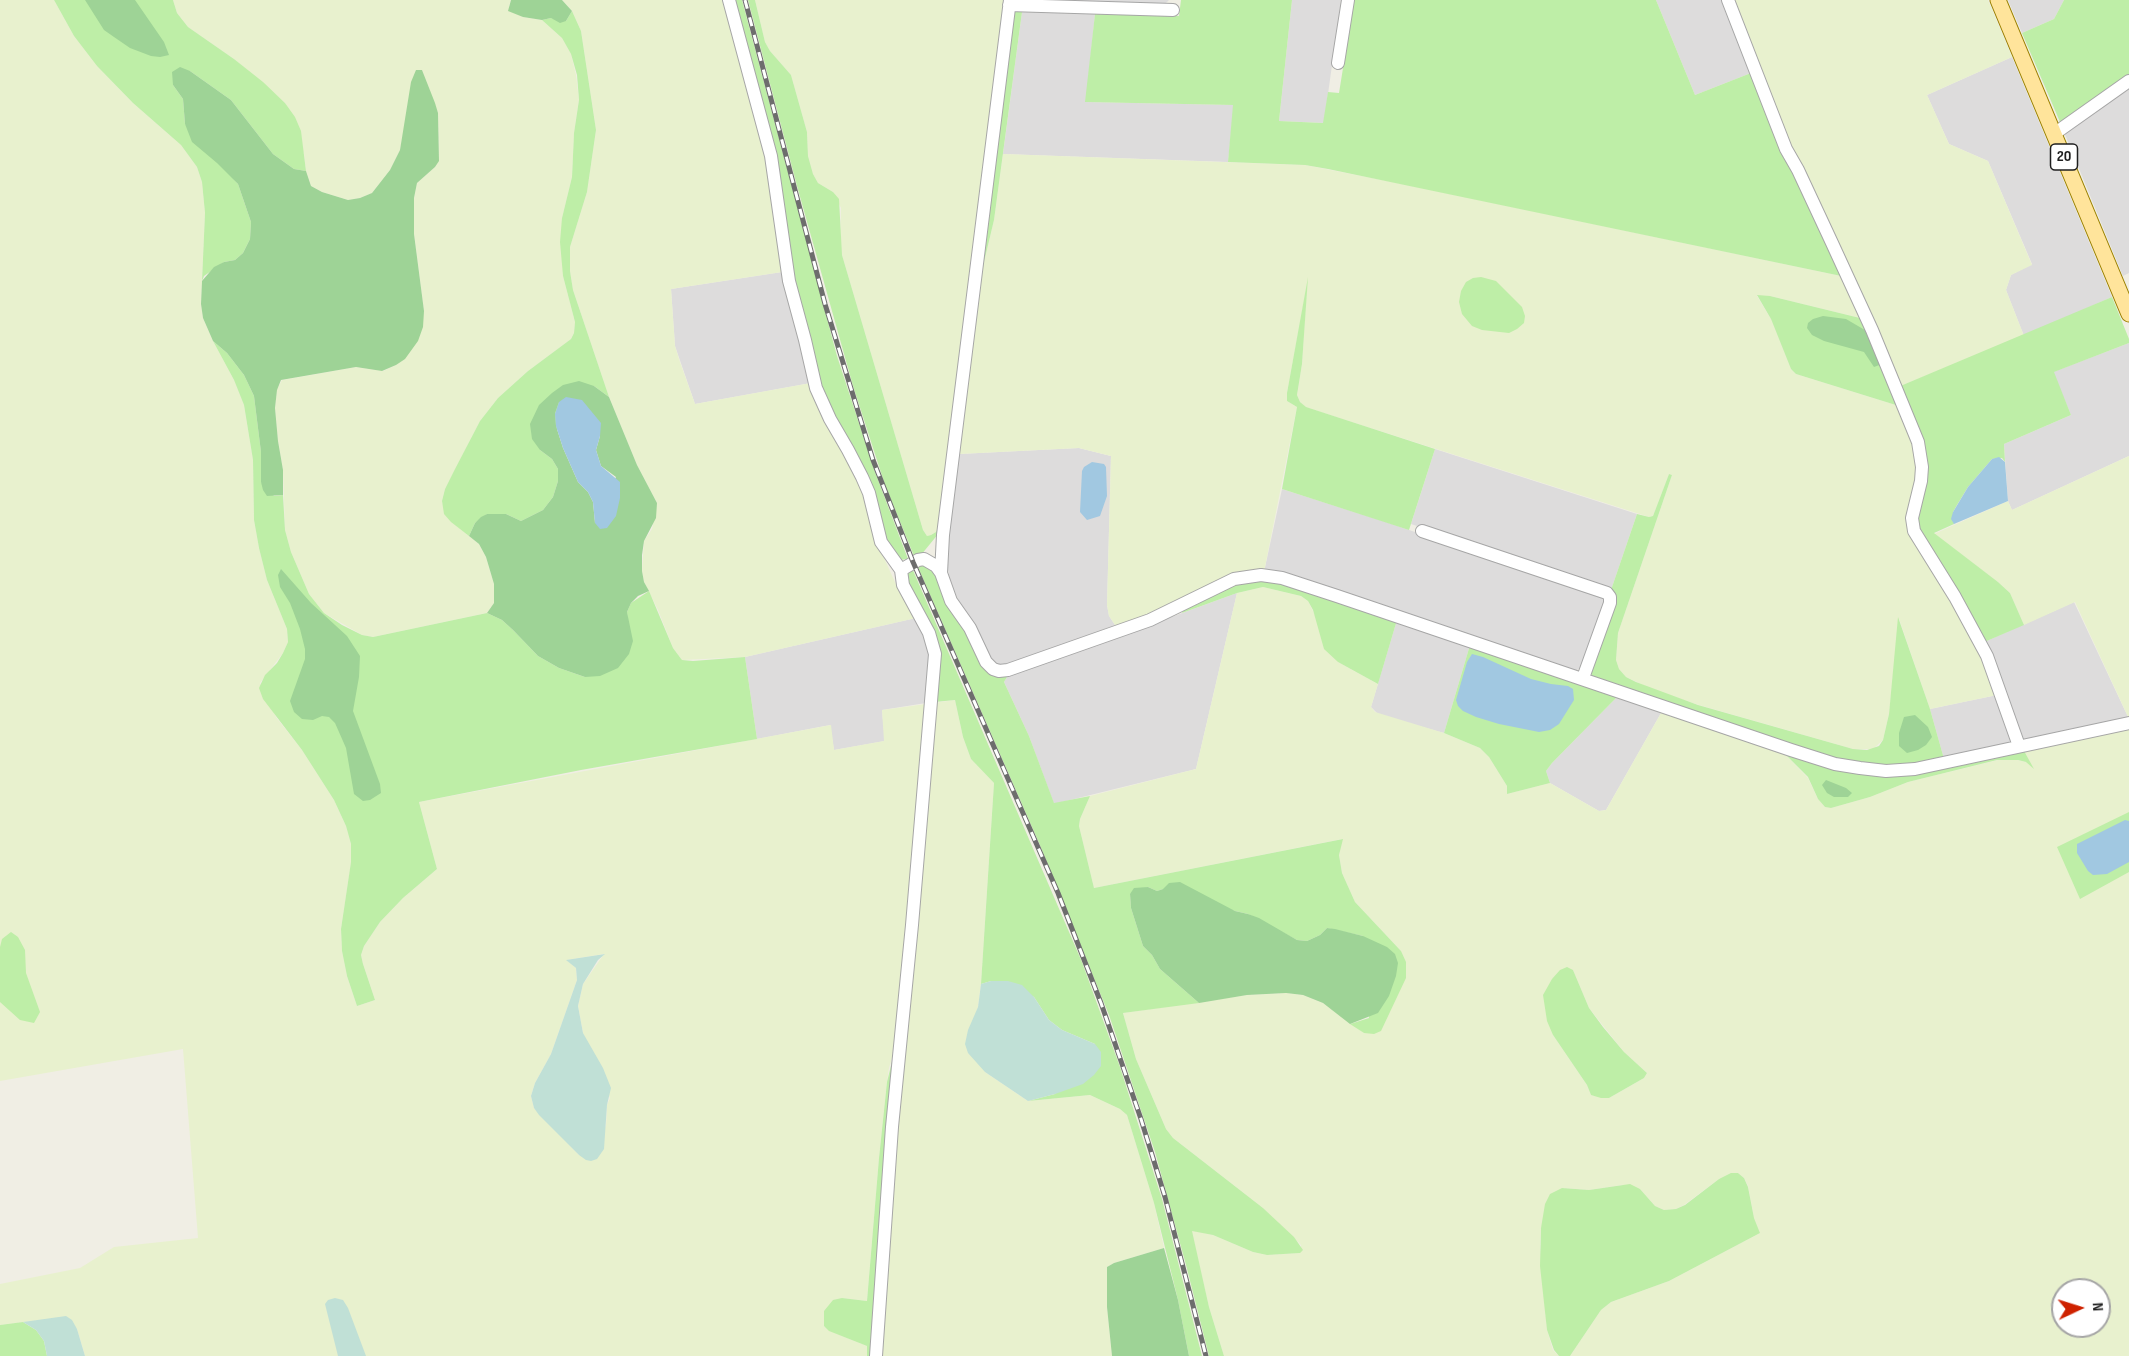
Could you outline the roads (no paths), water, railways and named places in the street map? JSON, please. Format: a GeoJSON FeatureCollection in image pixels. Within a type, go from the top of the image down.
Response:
{"type":"FeatureCollection","features":[{"type":"Feature","properties":{"kind":"main road","name":"20"},"geometry":{"type":"LineString","coordinates":[[1998,0],[2129,314]]}},
{"type":"Feature","properties":{"kind":"street"},"geometry":{"type":"LineString","coordinates":[[729,0],[771,156],[789,281],[806,340],[816,388],[869,493],[881,542],[901,570],[903,585],[933,643],[935,664],[892,1127],[876,1356]]}},
{"type":"Feature","properties":{"kind":"street"},"geometry":{"type":"LineString","coordinates":[[1338,63],[1348,0]]}},
{"type":"Feature","properties":{"kind":"street"},"geometry":{"type":"LineString","coordinates":[[1728,0],[1786,149],[1798,170],[1872,330],[1918,442],[1922,467],[1912,518],[1914,531],[1955,597],[1987,656],[2019,746]]}},
{"type":"Feature","properties":{"kind":"street"},"geometry":{"type":"LineString","coordinates":[[941,573],[943,535],[1010,3],[1173,10]]}},
{"type":"Feature","properties":{"kind":"street"},"geometry":{"type":"LineString","coordinates":[[2054,134],[2129,81]]}},
{"type":"Feature","properties":{"kind":"street"},"geometry":{"type":"LineString","coordinates":[[1422,531],[1607,594],[1610,597],[1610,603],[1582,678]]}},
{"type":"Feature","properties":{"kind":"street"},"geometry":{"type":"LineString","coordinates":[[924,559],[943,535]]}},
{"type":"Feature","properties":{"kind":"street"},"geometry":{"type":"LineString","coordinates":[[901,570],[918,560],[924,559],[932,562],[941,573],[951,601],[970,628],[986,662],[999,671],[1008,670],[1150,620],[1234,579],[1261,575],[1309,586],[1834,764],[1886,771],[1915,769],[2129,723]]}},
{"type":"Feature","properties":{"kind":"railway"},"geometry":{"type":"LineString","coordinates":[[745,0],[825,304],[873,460],[913,562],[1058,893],[1101,1003],[1165,1197],[1206,1356]]}}]}
